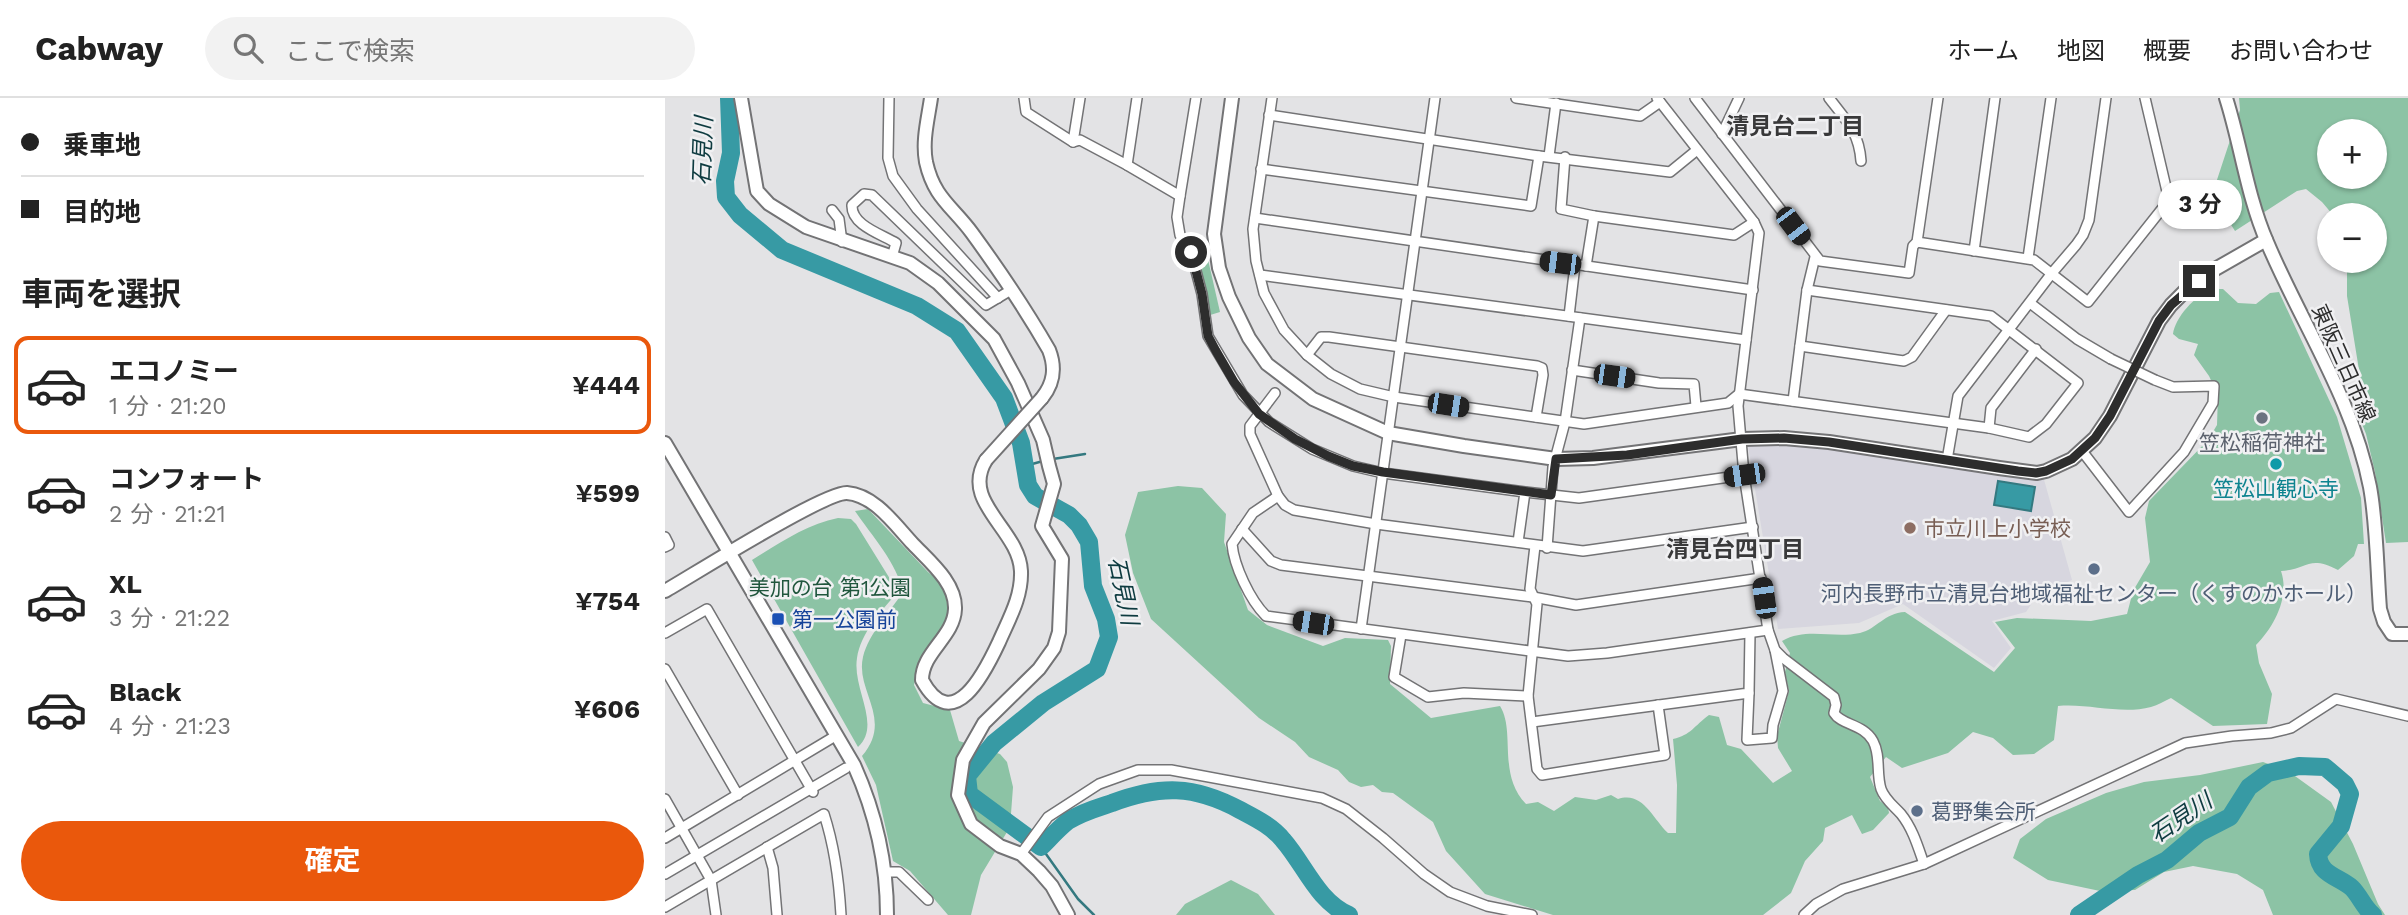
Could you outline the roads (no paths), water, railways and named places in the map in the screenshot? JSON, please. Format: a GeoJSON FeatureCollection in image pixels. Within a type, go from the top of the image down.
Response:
{"type":"FeatureCollection","features":[{"type":"Feature","properties":{"kind":"street"},"geometry":{"type":"LineString","coordinates":[[741,98],[757,191],[782,214],[806,227],[842,242],[910,263],[938,283],[994,340],[1018,383],[1043,440],[1054,484],[1042,526],[1062,559],[1059,632],[1054,648],[1039,669],[984,723],[963,760],[958,795],[971,824],[1000,846],[1021,854],[1052,886],[1067,915]]}},
{"type":"Feature","properties":{"kind":"street"},"geometry":{"type":"LineString","coordinates":[[889,98],[888,158],[893,176],[917,209],[998,298]]}},
{"type":"Feature","properties":{"kind":"street"},"geometry":{"type":"LineString","coordinates":[[665,591],[805,510],[846,493],[873,503],[943,576],[953,593],[955,609],[952,626],[925,664],[922,680],[935,697],[957,701],[967,696],[980,679],[1019,596],[1021,569],[1015,550],[982,498],[978,486],[979,472],[986,460],[1042,398],[1053,379],[1053,359],[1044,341],[971,232],[943,202],[932,182],[924,140],[931,98]]}},
{"type":"Feature","properties":{"kind":"street"},"geometry":{"type":"LineString","coordinates":[[1024,98],[1026,112],[1073,142],[1080,140],[1180,196]]}},
{"type":"Feature","properties":{"kind":"street"},"geometry":{"type":"LineString","coordinates":[[1073,142],[1080,98]]}},
{"type":"Feature","properties":{"kind":"street"},"geometry":{"type":"LineString","coordinates":[[1127,164],[1137,98]]}},
{"type":"Feature","properties":{"kind":"street"},"geometry":{"type":"LineString","coordinates":[[1196,98],[1177,217],[1180,235],[1191,252],[1202,294],[1208,336],[1234,382],[1259,414],[1312,449],[1353,466],[1525,492],[1579,498],[1744,475]]}},
{"type":"Feature","properties":{"kind":"street"},"geometry":{"type":"LineString","coordinates":[[1232,98],[1214,234],[1219,268],[1229,297],[1249,338],[1267,363],[1313,399],[1388,433],[1556,459],[1627,455],[1742,439],[1784,438],[2036,473],[2056,467],[2082,451],[2095,438],[2110,416],[2159,321],[2171,305],[2210,272],[2266,240]]}},
{"type":"Feature","properties":{"kind":"street"},"geometry":{"type":"LineString","coordinates":[[1272,98],[1253,229],[1256,261],[1264,293],[1285,330],[1307,355],[1331,374],[1360,389],[1394,397],[1584,424],[1728,402],[1739,394],[1989,428],[2029,436],[2046,424],[2078,383],[1991,316],[1807,290]]}},
{"type":"Feature","properties":{"kind":"street"},"geometry":{"type":"LineString","coordinates":[[1361,629],[1435,98]]}},
{"type":"Feature","properties":{"kind":"street"},"geometry":{"type":"LineString","coordinates":[[1516,98],[1546,100],[1640,116],[1658,100],[1754,222],[1759,233],[1738,407],[1744,475],[1768,630],[1783,691],[1772,738],[1748,740],[1750,633]]}},
{"type":"Feature","properties":{"kind":"street"},"geometry":{"type":"LineString","coordinates":[[1695,98],[1815,257],[1820,261],[1909,273],[1913,246],[1917,242],[1938,98]]}},
{"type":"Feature","properties":{"kind":"street"},"geometry":{"type":"LineString","coordinates":[[1722,134],[1739,98]]}},
{"type":"Feature","properties":{"kind":"street"},"geometry":{"type":"LineString","coordinates":[[1829,98],[1850,124],[1857,138],[1861,161]]}},
{"type":"Feature","properties":{"kind":"street"},"geometry":{"type":"LineString","coordinates":[[1974,251],[1995,98]]}},
{"type":"Feature","properties":{"kind":"street"},"geometry":{"type":"LineString","coordinates":[[2028,258],[2051,98]]}},
{"type":"Feature","properties":{"kind":"street"},"geometry":{"type":"LineString","coordinates":[[1947,460],[1958,396],[2083,235],[2089,220],[2106,98]]}},
{"type":"Feature","properties":{"kind":"street"},"geometry":{"type":"LineString","coordinates":[[1917,242],[2028,258],[2088,302],[2169,200],[2145,98]]}},
{"type":"Feature","properties":{"kind":"street","name":"東阪三日市線"},"geometry":{"type":"LineString","coordinates":[[2226,98],[2266,240],[2334,382],[2359,445],[2370,488],[2380,610],[2384,622],[2392,634],[2408,634]]}},
{"type":"Feature","properties":{"kind":"street"},"geometry":{"type":"LineString","coordinates":[[1261,169],[1531,206],[1556,103]]}},
{"type":"Feature","properties":{"kind":"street"},"geometry":{"type":"LineString","coordinates":[[1269,115],[1670,172],[1697,150]]}},
{"type":"Feature","properties":{"kind":"street"},"geometry":{"type":"LineString","coordinates":[[1565,157],[1561,209],[1734,235],[1754,222]]}},
{"type":"Feature","properties":{"kind":"street"},"geometry":{"type":"LineString","coordinates":[[892,257],[896,243],[857,220],[852,213],[852,205],[864,194],[872,195],[986,305],[1010,290]]}},
{"type":"Feature","properties":{"kind":"street"},"geometry":{"type":"LineString","coordinates":[[832,210],[839,219],[842,242]]}},
{"type":"Feature","properties":{"kind":"street"},"geometry":{"type":"LineString","coordinates":[[1586,267],[1594,216]]}},
{"type":"Feature","properties":{"kind":"street"},"geometry":{"type":"LineString","coordinates":[[1255,218],[1753,290]]}},
{"type":"Feature","properties":{"kind":"street"},"geometry":{"type":"LineString","coordinates":[[1793,401],[1807,290],[1815,257]]}},
{"type":"Feature","properties":{"kind":"street"},"geometry":{"type":"LineString","coordinates":[[1569,316],[1576,265]]}},
{"type":"Feature","properties":{"kind":"street"},"geometry":{"type":"LineString","coordinates":[[1260,275],[1746,340]]}},
{"type":"Feature","properties":{"kind":"street"},"geometry":{"type":"LineString","coordinates":[[2030,303],[2077,339],[2155,380],[2173,387],[2214,386],[2213,403],[2184,453],[2129,512],[2082,451]]}},
{"type":"Feature","properties":{"kind":"street"},"geometry":{"type":"LineString","coordinates":[[1800,346],[1904,361],[1912,357],[1946,310]]}},
{"type":"Feature","properties":{"kind":"street"},"geometry":{"type":"LineString","coordinates":[[1547,548],[1556,459],[1565,422],[1580,318]]}},
{"type":"Feature","properties":{"kind":"street"},"geometry":{"type":"LineString","coordinates":[[1307,355],[1321,337],[1542,368],[1536,417]]}},
{"type":"Feature","properties":{"kind":"street"},"geometry":{"type":"LineString","coordinates":[[1989,428],[1990,408],[2036,349]]}},
{"type":"Feature","properties":{"kind":"street"},"geometry":{"type":"LineString","coordinates":[[1572,370],[1658,383],[1694,384],[1696,406]]}},
{"type":"Feature","properties":{"kind":"street"},"geometry":{"type":"LineString","coordinates":[[1275,393],[1250,426],[1250,435],[1278,496],[1285,505],[1294,510],[1376,524],[1583,551],[1753,527]]}},
{"type":"Feature","properties":{"kind":"street"},"geometry":{"type":"LineString","coordinates":[[665,443],[854,765],[879,832],[886,872],[887,915]]}},
{"type":"Feature","properties":{"kind":"street"},"geometry":{"type":"LineString","coordinates":[[1518,542],[1525,492]]}},
{"type":"Feature","properties":{"kind":"street"},"geometry":{"type":"LineString","coordinates":[[1278,496],[1253,513],[1232,544],[1234,559],[1266,616],[1568,656],[1768,630]]}},
{"type":"Feature","properties":{"kind":"street"},"geometry":{"type":"LineString","coordinates":[[1242,529],[1271,561],[1281,565],[1533,597],[1576,605],[1761,578]]}},
{"type":"Feature","properties":{"kind":"street"},"geometry":{"type":"LineString","coordinates":[[665,537],[669,545],[665,547]]}},
{"type":"Feature","properties":{"kind":"street"},"geometry":{"type":"LineString","coordinates":[[1535,546],[1530,589],[1537,604],[1528,696],[1537,769],[1542,775],[1665,755],[1658,705]]}},
{"type":"Feature","properties":{"kind":"street"},"geometry":{"type":"LineString","coordinates":[[665,634],[707,609],[812,790]]}},
{"type":"Feature","properties":{"kind":"street"},"geometry":{"type":"LineString","coordinates":[[1401,635],[1394,677],[1428,697],[1464,693],[1528,696]]}},
{"type":"Feature","properties":{"kind":"street"},"geometry":{"type":"LineString","coordinates":[[1775,650],[1834,698],[1834,713],[1837,719],[1858,727],[1872,740],[1879,760],[1881,788],[1885,798],[1911,830],[1924,864]]}},
{"type":"Feature","properties":{"kind":"street"},"geometry":{"type":"LineString","coordinates":[[665,669],[738,795]]}},
{"type":"Feature","properties":{"kind":"street"},"geometry":{"type":"LineString","coordinates":[[1532,722],[1749,693]]}},
{"type":"Feature","properties":{"kind":"street"},"geometry":{"type":"LineString","coordinates":[[1804,915],[1816,904],[1843,889],[1924,864],[2185,743],[2271,733],[2291,728],[2336,699],[2408,716]]}},
{"type":"Feature","properties":{"kind":"street"},"geometry":{"type":"LineString","coordinates":[[665,838],[837,736]]}},
{"type":"Feature","properties":{"kind":"street"},"geometry":{"type":"LineString","coordinates":[[665,874],[846,768]]}},
{"type":"Feature","properties":{"kind":"street"},"geometry":{"type":"LineString","coordinates":[[1021,854],[1048,817],[1099,784],[1138,770],[1171,770],[1322,798],[1346,809],[1424,874],[1450,892],[1487,906],[1532,915]]}},
{"type":"Feature","properties":{"kind":"street"},"geometry":{"type":"LineString","coordinates":[[665,799],[711,880],[716,915]]}},
{"type":"Feature","properties":{"kind":"street"},"geometry":{"type":"LineString","coordinates":[[665,907],[823,812],[832,837],[838,871],[841,915]]}},
{"type":"Feature","properties":{"kind":"street"},"geometry":{"type":"LineString","coordinates":[[767,847],[773,868],[778,915]]}},
{"type":"Feature","properties":{"kind":"street"},"geometry":{"type":"LineString","coordinates":[[886,872],[899,872],[928,900]]}},
{"type":"Feature","properties":{"kind":"water"},"geometry":{"type":"Polygon","coordinates":[[[1998,481],[2035,487],[2031,511],[1994,505],[1998,481]]]}},
{"type":"Feature","properties":{"kind":"waterway","name":"石見川"},"geometry":{"type":"LineString","coordinates":[[729,98],[731,153],[725,181],[726,197],[740,215],[782,250],[917,306],[957,331],[1004,398],[1021,443],[1028,485],[1035,496],[1069,515],[1089,542],[1093,586],[1106,619],[1109,637],[1097,669],[1043,703],[994,743],[967,776],[969,794],[1041,847],[1073,818],[1129,797],[1177,790],[1207,796],[1240,810],[1279,835],[1320,892],[1338,909],[1349,915]]}},
{"type":"Feature","properties":{"kind":"waterway"},"geometry":{"type":"LineString","coordinates":[[1053,459],[1085,454]]}},
{"type":"Feature","properties":{"kind":"waterway"},"geometry":{"type":"LineString","coordinates":[[1025,466],[1043,461]]}},
{"type":"Feature","properties":{"kind":"waterway","name":"石見川"},"geometry":{"type":"LineString","coordinates":[[2079,915],[2138,875],[2167,860],[2199,833],[2230,817],[2249,787],[2268,773],[2299,766],[2325,767],[2345,784],[2350,794],[2341,826],[2318,854],[2319,861],[2326,871],[2352,888],[2373,915]]}},
{"type":"Feature","properties":{"kind":"waterway"},"geometry":{"type":"LineString","coordinates":[[1041,847],[1078,899],[1094,915]]}},
{"type":"Feature","properties":{"kind":"place","name":"笠松稲荷神社"},"geometry":{"type":"Point","coordinates":[2262,418]}},
{"type":"Feature","properties":{"kind":"place","name":"笠松山観心寺"},"geometry":{"type":"Point","coordinates":[2276,464]}},
{"type":"Feature","properties":{"kind":"place","name":"市立川上小学校"},"geometry":{"type":"Point","coordinates":[1910,528]}},
{"type":"Feature","properties":{"kind":"place","name":"河内長野市立清見台地域福祉センター（くすのかホール）"},"geometry":{"type":"Point","coordinates":[2094,569]}},
{"type":"Feature","properties":{"kind":"place","name":"第一公園前"},"geometry":{"type":"Point","coordinates":[778,619]}},
{"type":"Feature","properties":{"kind":"place","name":"葛野集会所"},"geometry":{"type":"Point","coordinates":[1917,811]}},
{"type":"Feature","properties":{"kind":"district","name":"清見台二丁目"},"geometry":{"type":"Point","coordinates":[1795,126]}},
{"type":"Feature","properties":{"kind":"district","name":"清見台四丁目"},"geometry":{"type":"Point","coordinates":[1735,549]}},
{"type":"Feature","properties":{"kind":"park label","name":"美加の台 第1公園"},"geometry":{"type":"Point","coordinates":[830,587]}}]}
